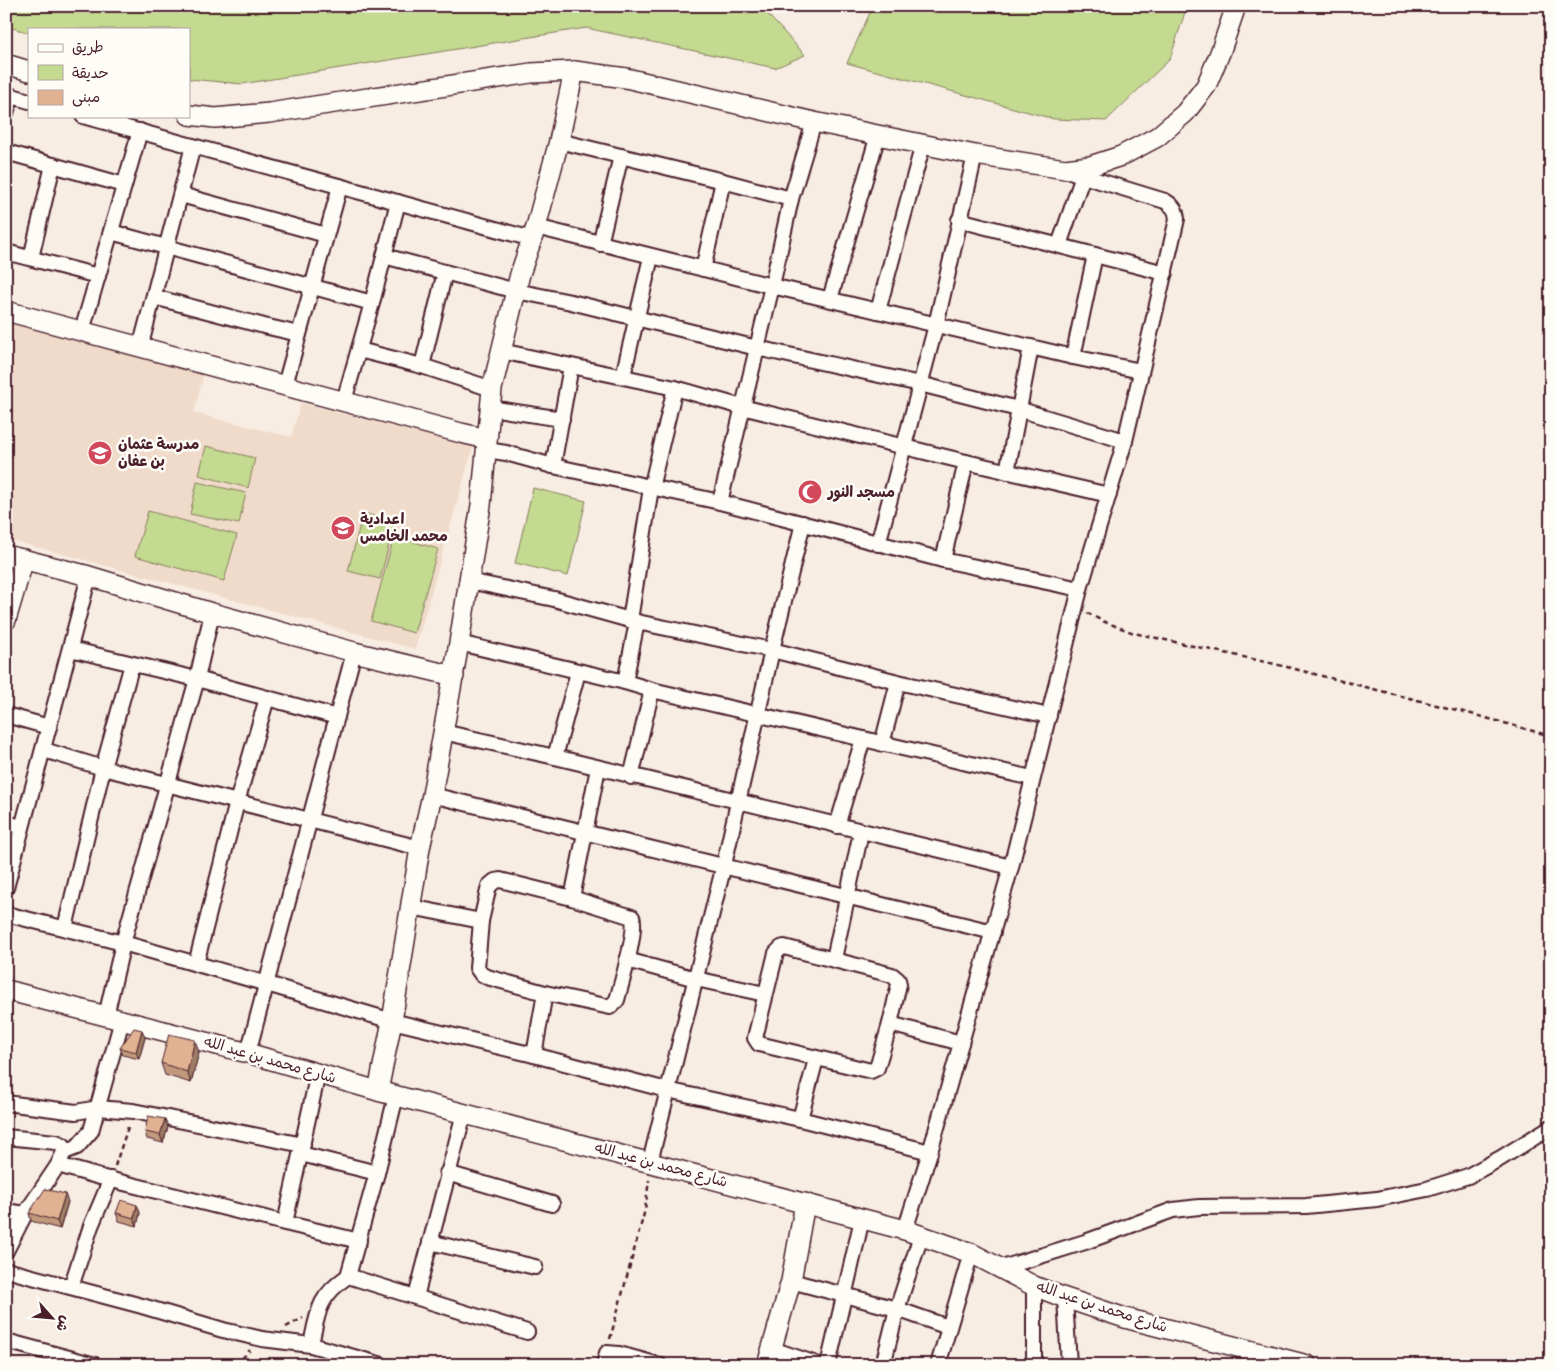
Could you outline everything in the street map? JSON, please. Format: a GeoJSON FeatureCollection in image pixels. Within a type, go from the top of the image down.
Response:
{"type":"FeatureCollection","features":[{"type":"Feature","properties":{"kind":"street"},"geometry":{"type":"LineString","coordinates":[[1065,169],[1090,166],[1121,156],[1157,137],[1185,113],[1206,86],[1220,53],[1236,6]]}},
{"type":"Feature","properties":{"kind":"street"},"geometry":{"type":"LineString","coordinates":[[6,64],[28,71]]}},
{"type":"Feature","properties":{"kind":"street"},"geometry":{"type":"LineString","coordinates":[[190,115],[215,118],[269,113],[531,73],[574,71],[626,78],[814,122],[975,155],[1065,169],[1165,201],[1177,212],[1165,273],[1140,371],[1125,441],[1080,589],[1011,867],[930,1152],[898,1309],[883,1365]]}},
{"type":"Feature","properties":{"kind":"street"},"geometry":{"type":"LineString","coordinates":[[378,1091],[392,1021],[420,848],[454,676],[482,505],[492,389],[516,291],[559,141],[574,71]]}},
{"type":"Feature","properties":{"kind":"street"},"geometry":{"type":"LineString","coordinates":[[6,113],[9,95],[28,101]]}},
{"type":"Feature","properties":{"kind":"street"},"geometry":{"type":"LineString","coordinates":[[90,118],[398,202],[534,233],[600,244],[1073,357],[1140,371]]}},
{"type":"Feature","properties":{"kind":"street"},"geometry":{"type":"LineString","coordinates":[[720,502],[791,199],[814,122]]}},
{"type":"Feature","properties":{"kind":"street"},"geometry":{"type":"LineString","coordinates":[[82,331],[140,132]]}},
{"type":"Feature","properties":{"kind":"street"},"geometry":{"type":"LineString","coordinates":[[830,299],[878,135]]}},
{"type":"Feature","properties":{"kind":"street"},"geometry":{"type":"LineString","coordinates":[[559,141],[791,199]]}},
{"type":"Feature","properties":{"kind":"street"},"geometry":{"type":"LineString","coordinates":[[878,311],[923,144]]}},
{"type":"Feature","properties":{"kind":"street"},"geometry":{"type":"LineString","coordinates":[[140,348],[193,146]]}},
{"type":"Feature","properties":{"kind":"street"},"geometry":{"type":"LineString","coordinates":[[6,152],[124,185]]}},
{"type":"Feature","properties":{"kind":"street"},"geometry":{"type":"LineString","coordinates":[[878,544],[936,324],[975,155]]}},
{"type":"Feature","properties":{"kind":"street"},"geometry":{"type":"LineString","coordinates":[[600,244],[621,156]]}},
{"type":"Feature","properties":{"kind":"street"},"geometry":{"type":"LineString","coordinates":[[31,258],[53,165]]}},
{"type":"Feature","properties":{"kind":"street"},"geometry":{"type":"LineString","coordinates":[[1059,246],[1083,176]]}},
{"type":"Feature","properties":{"kind":"street"},"geometry":{"type":"LineString","coordinates":[[703,269],[723,181]]}},
{"type":"Feature","properties":{"kind":"street"},"geometry":{"type":"LineString","coordinates":[[285,385],[340,186]]}},
{"type":"Feature","properties":{"kind":"street"},"geometry":{"type":"LineString","coordinates":[[181,194],[326,235]]}},
{"type":"Feature","properties":{"kind":"street"},"geometry":{"type":"LineString","coordinates":[[344,401],[398,202]]}},
{"type":"Feature","properties":{"kind":"street"},"geometry":{"type":"LineString","coordinates":[[959,220],[1165,273]]}},
{"type":"Feature","properties":{"kind":"street"},"geometry":{"type":"LineString","coordinates":[[112,232],[372,303]]}},
{"type":"Feature","properties":{"kind":"street"},"geometry":{"type":"LineString","coordinates":[[6,252],[98,276]]}},
{"type":"Feature","properties":{"kind":"street"},"geometry":{"type":"LineString","coordinates":[[1073,357],[1095,255]]}},
{"type":"Feature","properties":{"kind":"street"},"geometry":{"type":"LineString","coordinates":[[384,256],[516,291],[584,305],[757,348],[920,384],[1125,441]]}},
{"type":"Feature","properties":{"kind":"street"},"geometry":{"type":"LineString","coordinates":[[623,376],[651,257]]}},
{"type":"Feature","properties":{"kind":"street"},"geometry":{"type":"LineString","coordinates":[[422,366],[445,272]]}},
{"type":"Feature","properties":{"kind":"street"},"geometry":{"type":"LineString","coordinates":[[154,297],[299,334]]}},
{"type":"Feature","properties":{"kind":"street"},"geometry":{"type":"LineString","coordinates":[[6,311],[461,434],[506,453],[553,466],[720,502],[943,560],[1080,589]]}},
{"type":"Feature","properties":{"kind":"street"},"geometry":{"type":"LineString","coordinates":[[1007,472],[1031,347]]}},
{"type":"Feature","properties":{"kind":"street"},"geometry":{"type":"LineString","coordinates":[[359,350],[422,366],[492,389]]}},
{"type":"Feature","properties":{"kind":"street"},"geometry":{"type":"LineString","coordinates":[[501,351],[675,388],[742,407],[1108,495]]}},
{"type":"Feature","properties":{"kind":"street"},"geometry":{"type":"LineString","coordinates":[[553,466],[571,366]]}},
{"type":"Feature","properties":{"kind":"street"},"geometry":{"type":"LineString","coordinates":[[625,682],[651,488],[675,388]]}},
{"type":"Feature","properties":{"kind":"street"},"geometry":{"type":"LineString","coordinates":[[490,408],[562,419]]}},
{"type":"Feature","properties":{"kind":"street"},"geometry":{"type":"LineString","coordinates":[[943,560],[966,462]]}},
{"type":"Feature","properties":{"kind":"street"},"geometry":{"type":"LineString","coordinates":[[650,1162],[724,865],[772,650],[803,523]]}},
{"type":"Feature","properties":{"kind":"street"},"geometry":{"type":"LineString","coordinates":[[6,620],[15,557],[90,576],[212,613],[354,652],[454,676]]}},
{"type":"Feature","properties":{"kind":"street"},"geometry":{"type":"LineString","coordinates":[[6,888],[90,576]]}},
{"type":"Feature","properties":{"kind":"street"},"geometry":{"type":"LineString","coordinates":[[469,581],[554,599],[634,621],[772,650],[898,682],[1050,716]]}},
{"type":"Feature","properties":{"kind":"street"},"geometry":{"type":"LineString","coordinates":[[64,1152],[77,1147],[91,1131],[98,1108],[114,1018],[123,943],[166,784],[197,679],[212,613]]}},
{"type":"Feature","properties":{"kind":"street"},"geometry":{"type":"LineString","coordinates":[[459,643],[758,715],[1032,778]]}},
{"type":"Feature","properties":{"kind":"street"},"geometry":{"type":"LineString","coordinates":[[70,649],[197,679],[337,717]]}},
{"type":"Feature","properties":{"kind":"street"},"geometry":{"type":"LineString","coordinates":[[248,1053],[354,652]]}},
{"type":"Feature","properties":{"kind":"street"},"geometry":{"type":"LineString","coordinates":[[64,928],[103,768],[132,664]]}},
{"type":"Feature","properties":{"kind":"street"},"geometry":{"type":"LineString","coordinates":[[555,757],[578,672]]}},
{"type":"Feature","properties":{"kind":"street"},"geometry":{"type":"LineString","coordinates":[[882,744],[898,682]]}},
{"type":"Feature","properties":{"kind":"street"},"geometry":{"type":"LineString","coordinates":[[631,777],[652,690]]}},
{"type":"Feature","properties":{"kind":"street"},"geometry":{"type":"LineString","coordinates":[[196,964],[237,802],[267,698]]}},
{"type":"Feature","properties":{"kind":"street"},"geometry":{"type":"LineString","coordinates":[[6,715],[49,727]]}},
{"type":"Feature","properties":{"kind":"street"},"geometry":{"type":"LineString","coordinates":[[443,732],[555,757],[631,777],[1011,867]]}},
{"type":"Feature","properties":{"kind":"street"},"geometry":{"type":"LineString","coordinates":[[837,826],[863,739]]}},
{"type":"Feature","properties":{"kind":"street"},"geometry":{"type":"LineString","coordinates":[[44,750],[103,768],[420,848]]}},
{"type":"Feature","properties":{"kind":"street"},"geometry":{"type":"LineString","coordinates":[[572,898],[598,768]]}},
{"type":"Feature","properties":{"kind":"street"},"geometry":{"type":"LineString","coordinates":[[432,795],[993,932]]}},
{"type":"Feature","properties":{"kind":"street"},"geometry":{"type":"LineString","coordinates":[[6,823],[22,827]]}},
{"type":"Feature","properties":{"kind":"street"},"geometry":{"type":"LineString","coordinates":[[834,959],[861,832]]}},
{"type":"Feature","properties":{"kind":"street"},"geometry":{"type":"LineString","coordinates":[[500,880],[572,898],[632,917],[634,925],[627,960],[617,1000],[610,1007],[545,993],[486,977],[479,972],[477,968],[481,922],[489,886],[495,881],[500,880]]}},
{"type":"Feature","properties":{"kind":"street"},"geometry":{"type":"LineString","coordinates":[[411,907],[481,922]]}},
{"type":"Feature","properties":{"kind":"street"},"geometry":{"type":"LineString","coordinates":[[6,914],[123,943],[392,1021],[534,1055],[667,1090],[800,1119],[930,1152]]}},
{"type":"Feature","properties":{"kind":"street"},"geometry":{"type":"LineString","coordinates":[[781,948],[834,959],[895,977],[899,984],[878,1066],[874,1070],[816,1059],[756,1042],[755,1038],[765,994],[776,953],[781,948]]}},
{"type":"Feature","properties":{"kind":"street"},"geometry":{"type":"LineString","coordinates":[[627,960],[696,979],[765,994]]}},
{"type":"Feature","properties":{"kind":"street","name":"شارع محمد بن عبد الله"},"geometry":{"type":"LineString","coordinates":[[6,990],[248,1053],[396,1096],[913,1233],[971,1253],[1034,1286],[1065,1298],[1257,1358],[1307,1365]]}},
{"type":"Feature","properties":{"kind":"street"},"geometry":{"type":"LineString","coordinates":[[534,1055],[545,993]]}},
{"type":"Feature","properties":{"kind":"street"},"geometry":{"type":"LineString","coordinates":[[890,1024],[961,1043]]}},
{"type":"Feature","properties":{"kind":"street"},"geometry":{"type":"LineString","coordinates":[[800,1119],[816,1059]]}},
{"type":"Feature","properties":{"kind":"street"},"geometry":{"type":"LineString","coordinates":[[285,1223],[318,1073]]}},
{"type":"Feature","properties":{"kind":"street"},"geometry":{"type":"LineString","coordinates":[[311,1345],[322,1300],[334,1286],[348,1276],[377,1174],[396,1096]]}},
{"type":"Feature","properties":{"kind":"street"},"geometry":{"type":"LineString","coordinates":[[6,1103],[76,1112],[98,1108],[133,1111],[302,1150],[377,1174]]}},
{"type":"Feature","properties":{"kind":"street"},"geometry":{"type":"LineString","coordinates":[[416,1296],[464,1114]]}},
{"type":"Feature","properties":{"kind":"street"},"geometry":{"type":"LineString","coordinates":[[1002,1268],[1085,1242],[1173,1210],[1199,1207],[1315,1205],[1377,1199],[1427,1189],[1468,1176],[1551,1127]]}},
{"type":"Feature","properties":{"kind":"street"},"geometry":{"type":"LineString","coordinates":[[6,1137],[56,1142],[63,1145],[64,1152],[58,1165],[25,1214],[6,1252]]}},
{"type":"Feature","properties":{"kind":"street"},"geometry":{"type":"LineString","coordinates":[[58,1165],[359,1241]]}},
{"type":"Feature","properties":{"kind":"street"},"geometry":{"type":"LineString","coordinates":[[447,1173],[552,1204]]}},
{"type":"Feature","properties":{"kind":"street"},"geometry":{"type":"LineString","coordinates":[[71,1288],[91,1226],[110,1179]]}},
{"type":"Feature","properties":{"kind":"street"},"geometry":{"type":"LineString","coordinates":[[805,1204],[791,1281],[770,1357],[819,1365]]}},
{"type":"Feature","properties":{"kind":"street"},"geometry":{"type":"LineString","coordinates":[[6,1211],[25,1214]]}},
{"type":"Feature","properties":{"kind":"street"},"geometry":{"type":"LineString","coordinates":[[828,1365],[862,1220]]}},
{"type":"Feature","properties":{"kind":"street"},"geometry":{"type":"LineString","coordinates":[[430,1242],[535,1267]]}},
{"type":"Feature","properties":{"kind":"street"},"geometry":{"type":"LineString","coordinates":[[938,1365],[971,1253]]}},
{"type":"Feature","properties":{"kind":"street"},"geometry":{"type":"LineString","coordinates":[[7,1274],[142,1306],[223,1330],[262,1339],[311,1345],[374,1364]]}},
{"type":"Feature","properties":{"kind":"street"},"geometry":{"type":"LineString","coordinates":[[348,1276],[527,1332]]}},
{"type":"Feature","properties":{"kind":"street"},"geometry":{"type":"LineString","coordinates":[[791,1281],[898,1309],[948,1327]]}},
{"type":"Feature","properties":{"kind":"street"},"geometry":{"type":"LineString","coordinates":[[1024,1365],[1034,1358],[1034,1286]]}},
{"type":"Feature","properties":{"kind":"street"},"geometry":{"type":"LineString","coordinates":[[1065,1298],[1069,1365]]}},
{"type":"Feature","properties":{"kind":"street"},"geometry":{"type":"LineString","coordinates":[[6,1341],[95,1365]]}},
{"type":"Feature","properties":{"kind":"street"},"geometry":{"type":"LineString","coordinates":[[605,1359],[619,1354],[659,1365]]}},
{"type":"Feature","properties":{"kind":"path"},"geometry":{"type":"LineString","coordinates":[[1076,606],[1099,620],[1134,633],[1275,664],[1551,736]]}},
{"type":"Feature","properties":{"kind":"path"},"geometry":{"type":"LineString","coordinates":[[110,1179],[133,1111]]}},
{"type":"Feature","properties":{"kind":"path"},"geometry":{"type":"LineString","coordinates":[[605,1359],[645,1210],[650,1162]]}},
{"type":"Feature","properties":{"kind":"shaded area"},"geometry":{"type":"Polygon","coordinates":[[[6,319],[204,373],[194,413],[291,437],[301,403],[473,447],[415,649],[6,539],[6,319]]]}},
{"type":"Feature","properties":{"kind":"green space"},"geometry":{"type":"Polygon","coordinates":[[[6,6],[760,6],[805,55],[775,68],[586,28],[242,84],[190,79],[190,28],[28,28],[28,33],[6,26],[6,6]]]}},
{"type":"Feature","properties":{"kind":"green space"},"geometry":{"type":"Polygon","coordinates":[[[873,6],[1187,6],[1170,59],[1106,121],[1054,119],[847,63],[873,6]]]}},
{"type":"Feature","properties":{"kind":"green space"},"geometry":{"type":"Polygon","coordinates":[[[206,446],[255,458],[248,488],[199,475],[206,446]]]}},
{"type":"Feature","properties":{"kind":"green space"},"geometry":{"type":"Polygon","coordinates":[[[197,482],[246,493],[239,524],[190,514],[197,482]]]}},
{"type":"Feature","properties":{"kind":"green space"},"geometry":{"type":"Polygon","coordinates":[[[533,488],[586,501],[568,576],[515,563],[533,488]]]}},
{"type":"Feature","properties":{"kind":"green space"},"geometry":{"type":"Polygon","coordinates":[[[148,511],[237,535],[224,581],[135,556],[148,511]]]}},
{"type":"Feature","properties":{"kind":"green space"},"geometry":{"type":"Polygon","coordinates":[[[363,513],[395,522],[380,579],[348,571],[363,513]]]}},
{"type":"Feature","properties":{"kind":"green space"},"geometry":{"type":"Polygon","coordinates":[[[394,536],[438,549],[414,633],[371,621],[394,536]]]}},
{"type":"Feature","properties":{"kind":"building"},"geometry":{"type":"Polygon","coordinates":[[[134,1028],[142,1030],[136,1052],[120,1048],[134,1028]]]}},
{"type":"Feature","properties":{"kind":"building"},"geometry":{"type":"Polygon","coordinates":[[[169,1034],[195,1040],[187,1072],[161,1063],[169,1034]]]}},
{"type":"Feature","properties":{"kind":"building"},"geometry":{"type":"Polygon","coordinates":[[[148,1116],[165,1119],[160,1135],[145,1132],[148,1116]]]}},
{"type":"Feature","properties":{"kind":"building"},"geometry":{"type":"Polygon","coordinates":[[[45,1189],[65,1194],[57,1221],[29,1213],[45,1189]]]}},
{"type":"Feature","properties":{"kind":"building"},"geometry":{"type":"Polygon","coordinates":[[[121,1200],[137,1205],[134,1218],[116,1213],[121,1200]]]}},
{"type":"Feature","properties":{"kind":"place","name":"مدرسة عثمان بن عفان"},"geometry":{"type":"Point","coordinates":[100,453]}},
{"type":"Feature","properties":{"kind":"place","name":"مسجد النور"},"geometry":{"type":"Point","coordinates":[810,492]}},
{"type":"Feature","properties":{"kind":"place","name":"اعدادية محمد الخامس"},"geometry":{"type":"Point","coordinates":[343,528]}}]}
